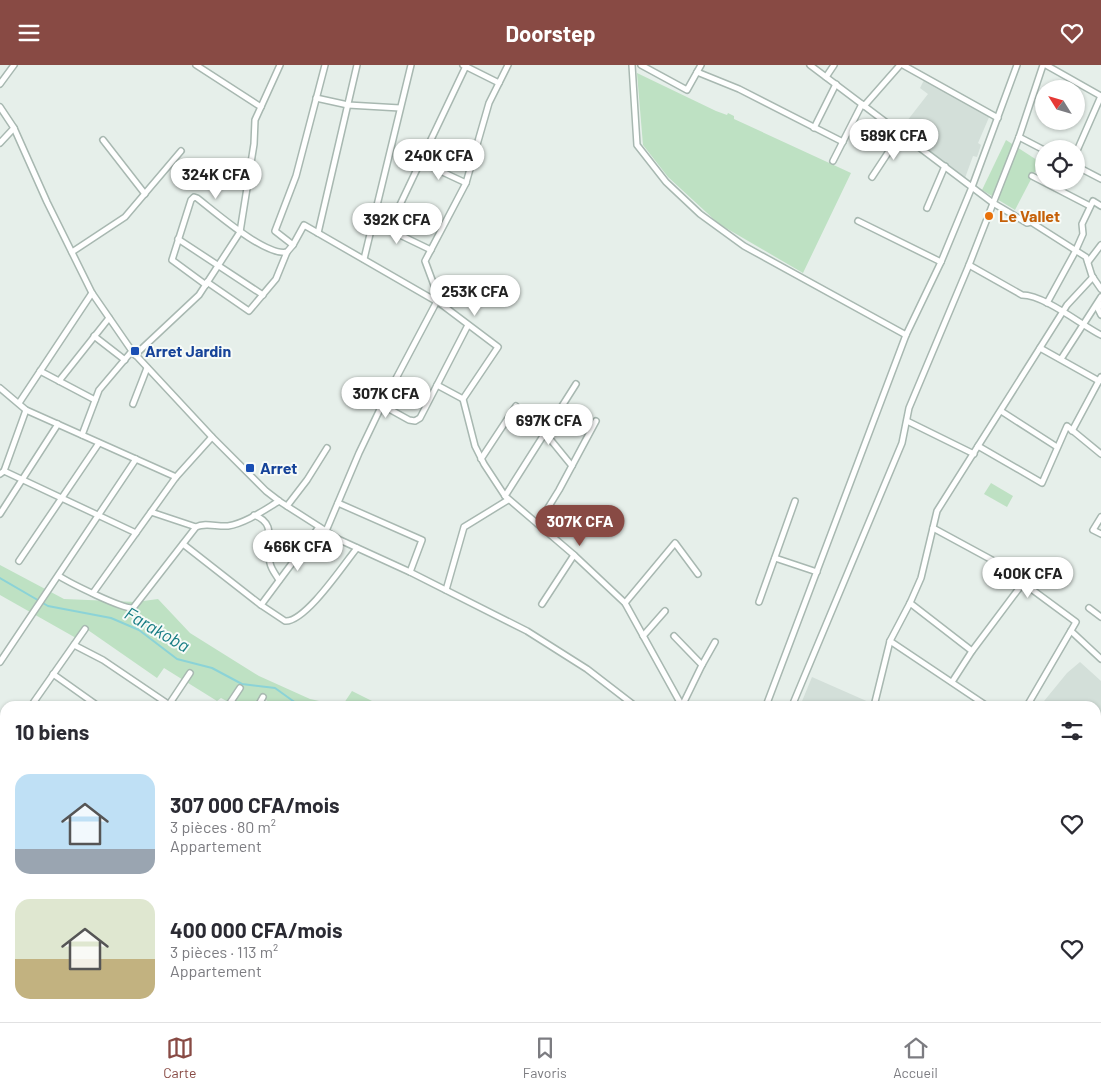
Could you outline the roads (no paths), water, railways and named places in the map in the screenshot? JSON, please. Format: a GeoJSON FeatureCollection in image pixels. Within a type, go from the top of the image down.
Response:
{"type":"FeatureCollection","features":[{"type":"Feature","properties":{"kind":"street"},"geometry":{"type":"LineString","coordinates":[[0,84],[14,65]]}},
{"type":"Feature","properties":{"kind":"street"},"geometry":{"type":"LineString","coordinates":[[196,65],[261,107]]}},
{"type":"Feature","properties":{"kind":"street"},"geometry":{"type":"LineString","coordinates":[[82,435],[103,384],[125,360],[199,295],[240,232],[254,144],[255,120],[280,65]]}},
{"type":"Feature","properties":{"kind":"street"},"geometry":{"type":"LineString","coordinates":[[293,245],[274,231],[296,176],[325,65]]}},
{"type":"Feature","properties":{"kind":"street"},"geometry":{"type":"LineString","coordinates":[[318,233],[356,65]]}},
{"type":"Feature","properties":{"kind":"street"},"geometry":{"type":"LineString","coordinates":[[364,259],[411,65]]}},
{"type":"Feature","properties":{"kind":"street"},"geometry":{"type":"LineString","coordinates":[[326,531],[359,453],[382,405],[439,302],[425,261],[466,183],[489,103],[508,65]]}},
{"type":"Feature","properties":{"kind":"street"},"geometry":{"type":"LineString","coordinates":[[632,65],[637,145],[666,182],[700,214],[744,246],[906,335]]}},
{"type":"Feature","properties":{"kind":"street"},"geometry":{"type":"LineString","coordinates":[[641,65],[687,90],[701,65]]}},
{"type":"Feature","properties":{"kind":"street"},"geometry":{"type":"LineString","coordinates":[[652,71],[655,65]]}},
{"type":"Feature","properties":{"kind":"street"},"geometry":{"type":"LineString","coordinates":[[810,65],[993,203],[1027,223],[1031,222],[1086,257],[1093,277],[1101,289]]}},
{"type":"Feature","properties":{"kind":"street"},"geometry":{"type":"LineString","coordinates":[[826,77],[834,65]]}},
{"type":"Feature","properties":{"kind":"street"},"geometry":{"type":"LineString","coordinates":[[834,161],[863,105],[902,65],[998,118]]}},
{"type":"Feature","properties":{"kind":"street"},"geometry":{"type":"LineString","coordinates":[[794,701],[902,443],[909,408],[969,265],[1045,65],[1101,96],[1082,140]]}},
{"type":"Feature","properties":{"kind":"street"},"geometry":{"type":"LineString","coordinates":[[388,230],[467,66],[499,83]]}},
{"type":"Feature","properties":{"kind":"street"},"geometry":{"type":"LineString","coordinates":[[768,701],[906,335],[941,262],[972,187],[1016,66]]}},
{"type":"Feature","properties":{"kind":"street"},"geometry":{"type":"LineString","coordinates":[[697,72],[739,89],[843,142]]}},
{"type":"Feature","properties":{"kind":"street"},"geometry":{"type":"LineString","coordinates":[[814,128],[836,84]]}},
{"type":"Feature","properties":{"kind":"street"},"geometry":{"type":"LineString","coordinates":[[316,98],[348,105],[400,108]]}},
{"type":"Feature","properties":{"kind":"street"},"geometry":{"type":"LineString","coordinates":[[0,107],[14,128],[92,293],[133,353],[266,491],[319,527],[357,548],[410,572],[527,631],[587,669],[629,701]]}},
{"type":"Feature","properties":{"kind":"street"},"geometry":{"type":"LineString","coordinates":[[0,143],[14,128]]}},
{"type":"Feature","properties":{"kind":"street"},"geometry":{"type":"LineString","coordinates":[[872,177],[901,133]]}},
{"type":"Feature","properties":{"kind":"street"},"geometry":{"type":"LineString","coordinates":[[1019,137],[1035,145]]}},
{"type":"Feature","properties":{"kind":"street"},"geometry":{"type":"LineString","coordinates":[[103,141],[145,194]]}},
{"type":"Feature","properties":{"kind":"street"},"geometry":{"type":"LineString","coordinates":[[72,252],[125,217],[181,151]]}},
{"type":"Feature","properties":{"kind":"street"},"geometry":{"type":"LineString","coordinates":[[422,162],[466,183]]}},
{"type":"Feature","properties":{"kind":"street"},"geometry":{"type":"LineString","coordinates":[[927,208],[945,167]]}},
{"type":"Feature","properties":{"kind":"street"},"geometry":{"type":"LineString","coordinates":[[1085,171],[1101,179]]}},
{"type":"Feature","properties":{"kind":"street"},"geometry":{"type":"LineString","coordinates":[[1032,175],[1090,206]]}},
{"type":"Feature","properties":{"kind":"street"},"geometry":{"type":"LineString","coordinates":[[287,252],[276,252],[240,232],[194,197],[191,200],[172,260],[249,311],[276,279],[287,252],[304,225],[439,302],[498,347],[463,399]]}},
{"type":"Feature","properties":{"kind":"street"},"geometry":{"type":"LineString","coordinates":[[1047,303],[1076,250],[1083,234],[1082,224],[1092,201],[1101,206]]}},
{"type":"Feature","properties":{"kind":"street"},"geometry":{"type":"LineString","coordinates":[[858,221],[941,262]]}},
{"type":"Feature","properties":{"kind":"street"},"geometry":{"type":"LineString","coordinates":[[373,222],[430,250]]}},
{"type":"Feature","properties":{"kind":"street"},"geometry":{"type":"LineString","coordinates":[[178,239],[263,295]]}},
{"type":"Feature","properties":{"kind":"street"},"geometry":{"type":"LineString","coordinates":[[1088,262],[1101,245]]}},
{"type":"Feature","properties":{"kind":"street"},"geometry":{"type":"LineString","coordinates":[[969,265],[1022,295],[1030,295],[1047,303],[1101,335]]}},
{"type":"Feature","properties":{"kind":"street"},"geometry":{"type":"LineString","coordinates":[[875,701],[890,641],[921,578],[937,511],[1062,313],[1081,288],[1093,277]]}},
{"type":"Feature","properties":{"kind":"street"},"geometry":{"type":"LineString","coordinates":[[19,403],[92,293]]}},
{"type":"Feature","properties":{"kind":"street"},"geometry":{"type":"LineString","coordinates":[[1101,298],[1098,309],[1101,315]]}},
{"type":"Feature","properties":{"kind":"street"},"geometry":{"type":"LineString","coordinates":[[1060,359],[1084,326],[1101,298]]}},
{"type":"Feature","properties":{"kind":"street"},"geometry":{"type":"LineString","coordinates":[[59,381],[109,318]]}},
{"type":"Feature","properties":{"kind":"street"},"geometry":{"type":"LineString","coordinates":[[382,405],[409,420],[415,421],[420,418],[468,325]]}},
{"type":"Feature","properties":{"kind":"street"},"geometry":{"type":"LineString","coordinates":[[94,336],[125,360]]}},
{"type":"Feature","properties":{"kind":"street"},"geometry":{"type":"LineString","coordinates":[[1040,347],[1100,379],[1072,431]]}},
{"type":"Feature","properties":{"kind":"street"},"geometry":{"type":"LineString","coordinates":[[133,404],[147,368]]}},
{"type":"Feature","properties":{"kind":"street"},"geometry":{"type":"LineString","coordinates":[[40,371],[95,400]]}},
{"type":"Feature","properties":{"kind":"street"},"geometry":{"type":"LineString","coordinates":[[446,590],[464,527],[506,498],[576,384]]}},
{"type":"Feature","properties":{"kind":"street"},"geometry":{"type":"LineString","coordinates":[[437,385],[463,399],[475,446],[481,459],[506,498],[574,555],[625,603],[679,701]]}},
{"type":"Feature","properties":{"kind":"street"},"geometry":{"type":"LineString","coordinates":[[0,388],[26,410],[176,477]]}},
{"type":"Feature","properties":{"kind":"street"},"geometry":{"type":"LineString","coordinates":[[481,459],[516,406]]}},
{"type":"Feature","properties":{"kind":"street"},"geometry":{"type":"LineString","coordinates":[[26,410],[2,472],[23,479],[136,533]]}},
{"type":"Feature","properties":{"kind":"street"},"geometry":{"type":"LineString","coordinates":[[1001,411],[1057,447]]}},
{"type":"Feature","properties":{"kind":"street"},"geometry":{"type":"LineString","coordinates":[[538,524],[596,421]]}},
{"type":"Feature","properties":{"kind":"street"},"geometry":{"type":"LineString","coordinates":[[907,421],[974,454]]}},
{"type":"Feature","properties":{"kind":"street"},"geometry":{"type":"LineString","coordinates":[[537,423],[572,466]]}},
{"type":"Feature","properties":{"kind":"street"},"geometry":{"type":"LineString","coordinates":[[0,515],[58,424]]}},
{"type":"Feature","properties":{"kind":"street"},"geometry":{"type":"LineString","coordinates":[[978,446],[1042,483],[1067,426],[1101,454]]}},
{"type":"Feature","properties":{"kind":"street"},"geometry":{"type":"LineString","coordinates":[[93,593],[176,477],[212,437]]}},
{"type":"Feature","properties":{"kind":"street"},"geometry":{"type":"LineString","coordinates":[[19,561],[99,443]]}},
{"type":"Feature","properties":{"kind":"street"},"geometry":{"type":"LineString","coordinates":[[287,506],[307,480],[327,448]]}},
{"type":"Feature","properties":{"kind":"street"},"geometry":{"type":"LineString","coordinates":[[0,662],[136,459]]}},
{"type":"Feature","properties":{"kind":"street"},"geometry":{"type":"LineString","coordinates":[[59,576],[70,583],[123,607],[133,607],[196,527],[201,524],[228,526],[254,515],[279,501]]}},
{"type":"Feature","properties":{"kind":"street"},"geometry":{"type":"LineString","coordinates":[[759,602],[795,501]]}},
{"type":"Feature","properties":{"kind":"street"},"geometry":{"type":"LineString","coordinates":[[338,503],[422,540],[410,572]]}},
{"type":"Feature","properties":{"kind":"street"},"geometry":{"type":"LineString","coordinates":[[151,512],[196,527]]}},
{"type":"Feature","properties":{"kind":"street"},"geometry":{"type":"LineString","coordinates":[[254,515],[262,518],[269,529],[270,563],[279,580]]}},
{"type":"Feature","properties":{"kind":"street"},"geometry":{"type":"LineString","coordinates":[[1101,517],[1093,530],[1101,534]]}},
{"type":"Feature","properties":{"kind":"street"},"geometry":{"type":"LineString","coordinates":[[260,605],[319,527]]}},
{"type":"Feature","properties":{"kind":"street"},"geometry":{"type":"LineString","coordinates":[[933,528],[992,560],[1076,622],[1030,701]]}},
{"type":"Feature","properties":{"kind":"street"},"geometry":{"type":"LineString","coordinates":[[625,603],[675,543],[698,574]]}},
{"type":"Feature","properties":{"kind":"street"},"geometry":{"type":"LineString","coordinates":[[183,544],[260,605],[289,622],[304,613],[357,548]]}},
{"type":"Feature","properties":{"kind":"street"},"geometry":{"type":"LineString","coordinates":[[542,604],[574,555]]}},
{"type":"Feature","properties":{"kind":"street"},"geometry":{"type":"LineString","coordinates":[[775,558],[817,571]]}},
{"type":"Feature","properties":{"kind":"street"},"geometry":{"type":"LineString","coordinates":[[952,682],[972,651],[1023,583]]}},
{"type":"Feature","properties":{"kind":"street"},"geometry":{"type":"LineString","coordinates":[[910,603],[972,651]]}},
{"type":"Feature","properties":{"kind":"street"},"geometry":{"type":"LineString","coordinates":[[1089,608],[1101,617]]}},
{"type":"Feature","properties":{"kind":"street"},"geometry":{"type":"LineString","coordinates":[[643,636],[665,611]]}},
{"type":"Feature","properties":{"kind":"street"},"geometry":{"type":"LineString","coordinates":[[35,701],[85,629]]}},
{"type":"Feature","properties":{"kind":"street"},"geometry":{"type":"LineString","coordinates":[[1071,631],[1100,656]]}},
{"type":"Feature","properties":{"kind":"street"},"geometry":{"type":"LineString","coordinates":[[674,636],[702,665]]}},
{"type":"Feature","properties":{"kind":"street"},"geometry":{"type":"LineString","coordinates":[[890,641],[980,701]]}},
{"type":"Feature","properties":{"kind":"street"},"geometry":{"type":"LineString","coordinates":[[684,701],[715,642]]}},
{"type":"Feature","properties":{"kind":"street"},"geometry":{"type":"LineString","coordinates":[[74,645],[103,660],[162,701]]}},
{"type":"Feature","properties":{"kind":"street"},"geometry":{"type":"LineString","coordinates":[[172,701],[190,673]]}},
{"type":"Feature","properties":{"kind":"street"},"geometry":{"type":"LineString","coordinates":[[53,675],[91,701]]}},
{"type":"Feature","properties":{"kind":"street"},"geometry":{"type":"LineString","coordinates":[[231,701],[240,688]]}},
{"type":"Feature","properties":{"kind":"street"},"geometry":{"type":"LineString","coordinates":[[261,701],[263,697]]}},
{"type":"Feature","properties":{"kind":"waterway","name":"Farakoba"},"geometry":{"type":"LineString","coordinates":[[0,578],[48,606],[111,618],[139,630],[177,659],[212,668],[242,684],[275,688],[293,701]]}},
{"type":"Feature","properties":{"kind":"place","name":"Le Vallet"},"geometry":{"type":"Point","coordinates":[989,216]}},
{"type":"Feature","properties":{"kind":"place","name":"Arret Jardin"},"geometry":{"type":"Point","coordinates":[135,351]}},
{"type":"Feature","properties":{"kind":"place","name":"Arret"},"geometry":{"type":"Point","coordinates":[250,468]}}]}
